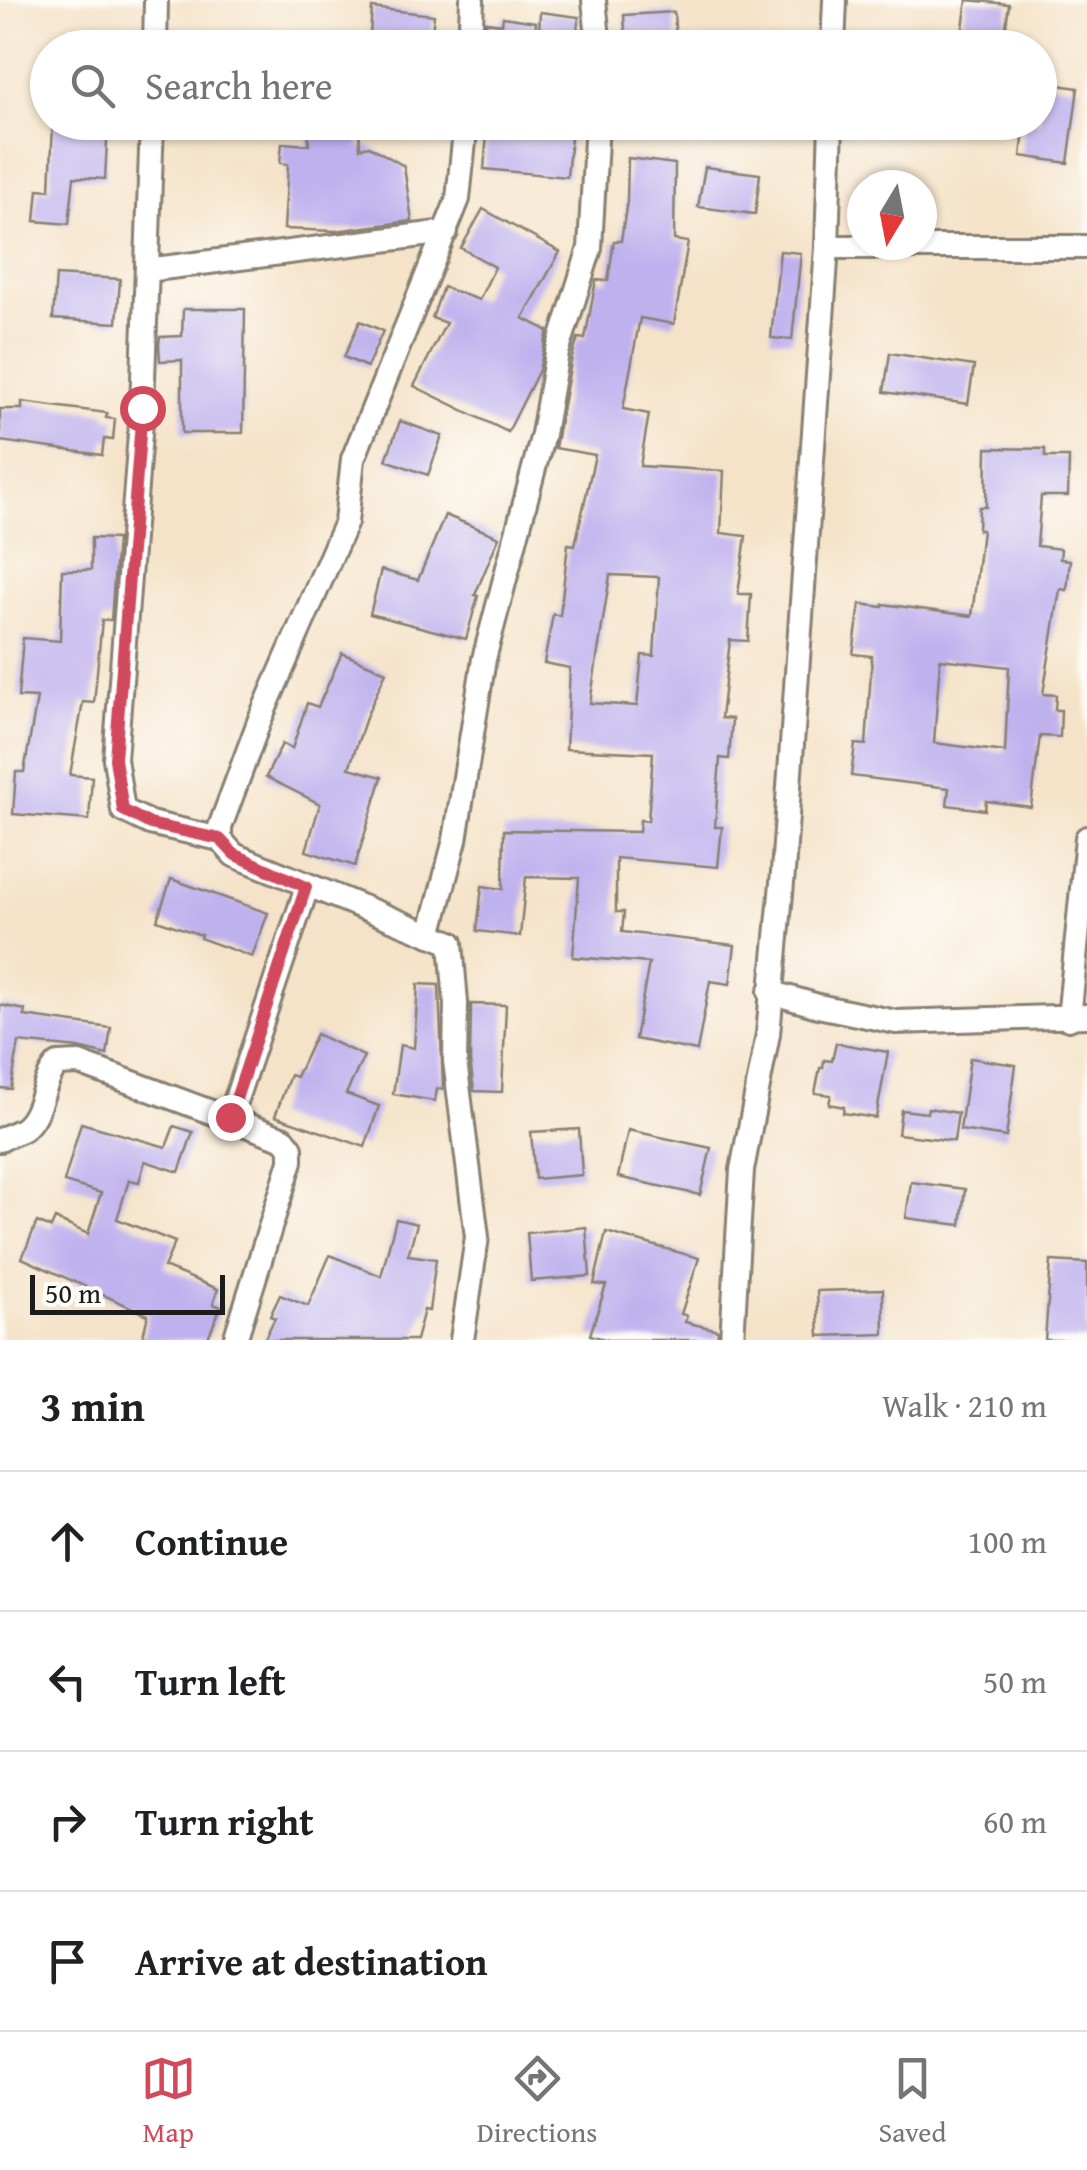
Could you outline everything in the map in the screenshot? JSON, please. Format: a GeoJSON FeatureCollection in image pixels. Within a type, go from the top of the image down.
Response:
{"type":"FeatureCollection","features":[{"type":"Feature","properties":{"kind":"street"},"geometry":{"type":"LineString","coordinates":[[155,30],[156,0]]}},
{"type":"Feature","properties":{"kind":"street"},"geometry":{"type":"LineString","coordinates":[[471,30],[472,0]]}},
{"type":"Feature","properties":{"kind":"street"},"geometry":{"type":"LineString","coordinates":[[594,0],[597,30]]}},
{"type":"Feature","properties":{"kind":"street"},"geometry":{"type":"LineString","coordinates":[[834,30],[835,0]]}},
{"type":"Feature","properties":{"kind":"street"},"geometry":{"type":"LineString","coordinates":[[151,140],[142,408],[115,759],[123,810],[150,824],[220,839],[234,854],[306,887],[451,943],[456,1061],[477,1237],[462,1340]]}},
{"type":"Feature","properties":{"kind":"street"},"geometry":{"type":"LineString","coordinates":[[220,839],[220,827],[260,719],[346,522],[353,459],[458,199],[464,140]]}},
{"type":"Feature","properties":{"kind":"street"},"geometry":{"type":"LineString","coordinates":[[430,935],[454,840],[484,658],[538,452],[557,353],[590,248],[596,140]]}},
{"type":"Feature","properties":{"kind":"street"},"geometry":{"type":"LineString","coordinates":[[732,1340],[742,1170],[768,1034],[784,872],[828,247],[831,140]]}},
{"type":"Feature","properties":{"kind":"street"},"geometry":{"type":"LineString","coordinates":[[146,270],[446,232]]}},
{"type":"Feature","properties":{"kind":"street"},"geometry":{"type":"LineString","coordinates":[[828,247],[1087,248]]}},
{"type":"Feature","properties":{"kind":"street"},"geometry":{"type":"LineString","coordinates":[[770,992],[896,1022],[1078,1018],[1087,838]]}},
{"type":"Feature","properties":{"kind":"street"},"geometry":{"type":"LineString","coordinates":[[230,1117],[306,887]]}},
{"type":"Feature","properties":{"kind":"street"},"geometry":{"type":"LineString","coordinates":[[0,1140],[26,1127],[48,1074],[58,1064],[79,1064],[277,1135],[291,1148],[291,1161],[235,1340]]}},
{"type":"Feature","properties":{"kind":"building"},"geometry":{"type":"Polygon","coordinates":[[[967,0],[1009,4],[1005,30],[963,30],[967,0]]]}},
{"type":"Feature","properties":{"kind":"building"},"geometry":{"type":"Polygon","coordinates":[[[372,8],[434,15],[432,30],[370,30],[372,8]]]}},
{"type":"Feature","properties":{"kind":"building"},"geometry":{"type":"Polygon","coordinates":[[[540,12],[579,17],[577,30],[539,30],[540,12]]]}},
{"type":"Feature","properties":{"kind":"building"},"geometry":{"type":"Polygon","coordinates":[[[674,12],[675,30],[625,30],[624,15],[674,12]]]}},
{"type":"Feature","properties":{"kind":"building"},"geometry":{"type":"Polygon","coordinates":[[[503,17],[536,22],[535,30],[486,30],[486,22],[502,24],[503,17]]]}},
{"type":"Feature","properties":{"kind":"building"},"geometry":{"type":"Polygon","coordinates":[[[1057,85],[1078,88],[1068,163],[1021,156],[1023,140],[1057,140],[1057,85]]]}},
{"type":"Feature","properties":{"kind":"building"},"geometry":{"type":"Polygon","coordinates":[[[52,140],[107,140],[105,179],[74,177],[69,224],[35,221],[38,189],[50,190],[52,140]]]}},
{"type":"Feature","properties":{"kind":"building"},"geometry":{"type":"Polygon","coordinates":[[[309,140],[360,140],[360,148],[369,146],[404,166],[412,221],[335,231],[284,229],[288,164],[280,163],[282,143],[309,145],[309,140]]]}},
{"type":"Feature","properties":{"kind":"building"},"geometry":{"type":"Polygon","coordinates":[[[486,140],[571,140],[567,177],[484,169],[486,140]]]}},
{"type":"Feature","properties":{"kind":"building"},"geometry":{"type":"Polygon","coordinates":[[[628,158],[675,164],[674,240],[688,242],[674,324],[640,318],[623,409],[649,414],[640,466],[724,471],[721,533],[746,536],[738,594],[751,594],[748,641],[730,640],[721,718],[732,719],[729,759],[720,758],[715,827],[722,827],[718,867],[616,858],[616,912],[624,912],[622,932],[735,945],[730,984],[710,981],[697,1051],[635,1039],[649,963],[573,957],[579,878],[526,877],[520,936],[477,931],[482,886],[503,889],[504,830],[639,832],[640,820],[648,821],[653,753],[566,749],[570,668],[544,663],[553,614],[560,616],[568,544],[575,545],[595,455],[555,448],[572,357],[578,338],[585,339],[596,280],[608,281],[614,241],[621,241],[628,158]],[[610,575],[590,703],[637,706],[642,655],[654,656],[659,577],[610,575]]]}},
{"type":"Feature","properties":{"kind":"building"},"geometry":{"type":"Polygon","coordinates":[[[705,167],[760,174],[755,214],[698,207],[705,167]]]}},
{"type":"Feature","properties":{"kind":"building"},"geometry":{"type":"Polygon","coordinates":[[[483,209],[560,252],[523,318],[548,331],[539,370],[508,432],[414,386],[446,323],[432,318],[443,287],[479,300],[495,267],[461,248],[483,209]]]}},
{"type":"Feature","properties":{"kind":"building"},"geometry":{"type":"Polygon","coordinates":[[[780,251],[801,253],[792,340],[771,338],[780,251]]]}},
{"type":"Feature","properties":{"kind":"building"},"geometry":{"type":"Polygon","coordinates":[[[56,275],[120,279],[117,323],[53,319],[56,275]]]}},
{"type":"Feature","properties":{"kind":"building"},"geometry":{"type":"Polygon","coordinates":[[[183,309],[245,309],[243,433],[182,433],[182,360],[160,361],[159,344],[160,337],[182,336],[183,309]]]}},
{"type":"Feature","properties":{"kind":"building"},"geometry":{"type":"Polygon","coordinates":[[[360,321],[383,331],[367,367],[344,357],[360,321]]]}},
{"type":"Feature","properties":{"kind":"building"},"geometry":{"type":"Polygon","coordinates":[[[890,353],[974,366],[968,404],[884,392],[890,353]]]}},
{"type":"Feature","properties":{"kind":"building"},"geometry":{"type":"Polygon","coordinates":[[[22,402],[107,413],[106,418],[115,419],[113,440],[104,439],[102,455],[0,441],[0,409],[22,409],[22,402]]]}},
{"type":"Feature","properties":{"kind":"building"},"geometry":{"type":"Polygon","coordinates":[[[400,421],[442,436],[428,475],[386,460],[400,421]]]}},
{"type":"Feature","properties":{"kind":"building"},"geometry":{"type":"Polygon","coordinates":[[[987,448],[1045,449],[1045,457],[1069,457],[1068,496],[1041,496],[1037,546],[1061,549],[1060,559],[1070,560],[1067,590],[1060,589],[1043,694],[1056,695],[1055,710],[1061,710],[1060,737],[1040,736],[1031,807],[986,801],[985,810],[947,805],[949,788],[851,776],[855,744],[866,745],[872,656],[853,654],[860,604],[972,616],[982,530],[978,530],[979,507],[986,507],[987,448]],[[940,659],[934,743],[1005,752],[1009,667],[940,659]]]}},
{"type":"Feature","properties":{"kind":"building"},"geometry":{"type":"Polygon","coordinates":[[[445,515],[499,537],[475,595],[478,596],[466,639],[370,614],[381,570],[418,580],[445,515]]]}},
{"type":"Feature","properties":{"kind":"building"},"geometry":{"type":"Polygon","coordinates":[[[91,538],[117,539],[111,620],[102,620],[94,703],[83,702],[70,775],[92,777],[89,820],[13,814],[16,772],[24,772],[37,698],[18,697],[23,638],[60,641],[62,570],[91,570],[91,538]]]}},
{"type":"Feature","properties":{"kind":"building"},"geometry":{"type":"Polygon","coordinates":[[[342,653],[386,672],[349,768],[382,777],[355,866],[306,851],[320,804],[266,777],[282,744],[292,749],[307,703],[318,707],[342,653]]]}},
{"type":"Feature","properties":{"kind":"building"},"geometry":{"type":"Polygon","coordinates":[[[171,879],[268,913],[252,957],[157,920],[171,879]]]}},
{"type":"Feature","properties":{"kind":"building"},"geometry":{"type":"Polygon","coordinates":[[[418,984],[439,985],[443,1089],[437,1089],[435,1101],[393,1094],[400,1045],[414,1048],[418,984]]]}},
{"type":"Feature","properties":{"kind":"building"},"geometry":{"type":"Polygon","coordinates":[[[471,1004],[506,1005],[502,1092],[474,1091],[471,1004]]]}},
{"type":"Feature","properties":{"kind":"building"},"geometry":{"type":"Polygon","coordinates":[[[0,1005],[25,1010],[24,1016],[111,1028],[107,1055],[19,1042],[11,1089],[0,1088],[0,1005]]]}},
{"type":"Feature","properties":{"kind":"building"},"geometry":{"type":"Polygon","coordinates":[[[316,1034],[364,1056],[346,1094],[379,1106],[365,1147],[275,1116],[290,1075],[296,1077],[316,1034]]]}},
{"type":"Feature","properties":{"kind":"building"},"geometry":{"type":"Polygon","coordinates":[[[836,1043],[888,1052],[876,1118],[843,1113],[844,1107],[829,1104],[831,1095],[815,1093],[820,1068],[824,1060],[832,1061],[836,1043]]]}},
{"type":"Feature","properties":{"kind":"building"},"geometry":{"type":"Polygon","coordinates":[[[970,1058],[1016,1065],[1006,1137],[960,1130],[970,1058]]]}},
{"type":"Feature","properties":{"kind":"building"},"geometry":{"type":"Polygon","coordinates":[[[928,1108],[958,1113],[954,1141],[898,1134],[901,1110],[927,1113],[928,1108]]]}},
{"type":"Feature","properties":{"kind":"building"},"geometry":{"type":"Polygon","coordinates":[[[81,1123],[166,1147],[174,1126],[193,1132],[179,1172],[145,1161],[139,1182],[129,1180],[117,1219],[175,1242],[164,1267],[218,1289],[213,1304],[221,1307],[207,1340],[142,1340],[148,1315],[22,1258],[37,1222],[51,1228],[55,1219],[88,1234],[101,1193],[64,1182],[81,1123]]]}},
{"type":"Feature","properties":{"kind":"building"},"geometry":{"type":"Polygon","coordinates":[[[579,1129],[582,1175],[535,1179],[531,1132],[579,1129]]]}},
{"type":"Feature","properties":{"kind":"building"},"geometry":{"type":"Polygon","coordinates":[[[628,1130],[711,1148],[700,1195],[618,1177],[628,1130]]]}},
{"type":"Feature","properties":{"kind":"building"},"geometry":{"type":"Polygon","coordinates":[[[911,1182],[965,1189],[961,1225],[906,1218],[911,1182]]]}},
{"type":"Feature","properties":{"kind":"building"},"geometry":{"type":"Polygon","coordinates":[[[396,1219],[417,1224],[408,1255],[436,1259],[429,1311],[424,1310],[416,1340],[264,1340],[280,1295],[308,1306],[330,1255],[381,1276],[396,1219]]]}},
{"type":"Feature","properties":{"kind":"building"},"geometry":{"type":"Polygon","coordinates":[[[586,1227],[590,1276],[531,1281],[527,1233],[586,1227]]]}},
{"type":"Feature","properties":{"kind":"building"},"geometry":{"type":"Polygon","coordinates":[[[606,1232],[699,1258],[681,1314],[687,1316],[685,1322],[718,1330],[717,1340],[608,1340],[590,1335],[606,1285],[594,1284],[606,1232]]]}},
{"type":"Feature","properties":{"kind":"building"},"geometry":{"type":"Polygon","coordinates":[[[1051,1261],[1087,1263],[1087,1340],[1045,1340],[1051,1261]]]}},
{"type":"Feature","properties":{"kind":"building"},"geometry":{"type":"Polygon","coordinates":[[[883,1289],[884,1334],[819,1336],[817,1291],[883,1289]]]}},
{"type":"Feature","properties":{"kind":"route"},"geometry":{"type":"LineString","coordinates":[[142,408],[115,759],[123,810],[150,824],[220,839],[234,854],[306,887],[230,1117]]}}]}
